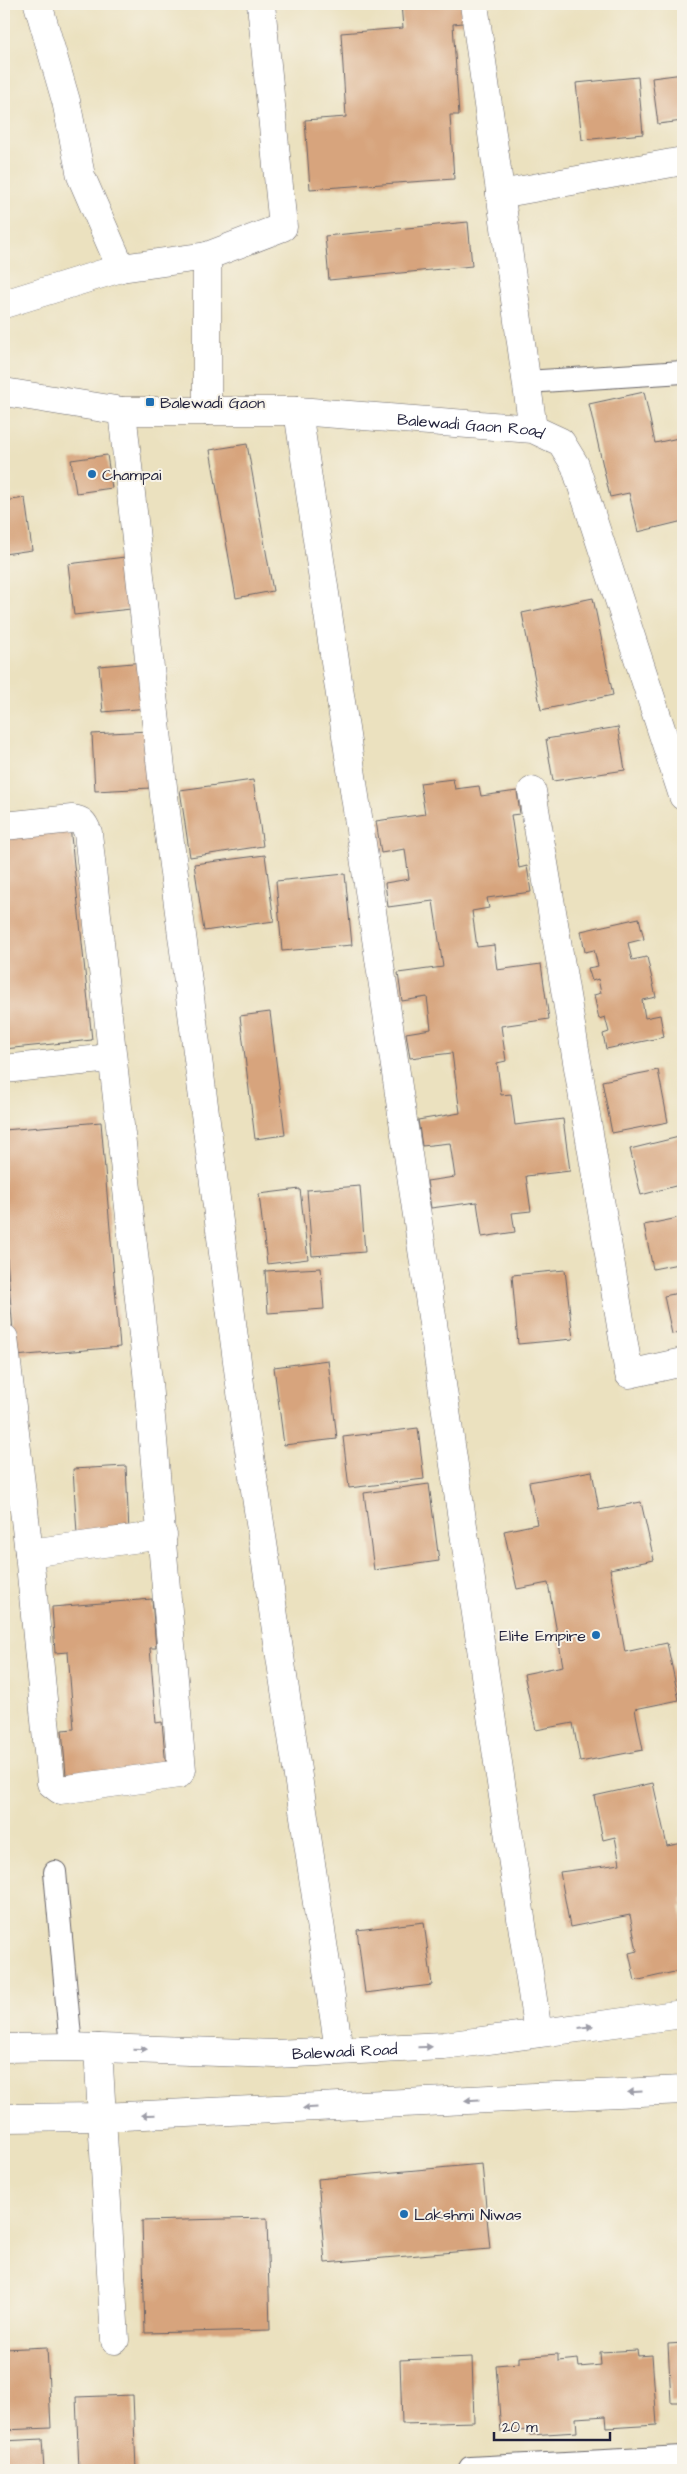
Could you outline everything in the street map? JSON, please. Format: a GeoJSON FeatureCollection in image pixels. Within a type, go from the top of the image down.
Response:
{"type":"FeatureCollection","features":[{"type":"Feature","properties":{"kind":"street"},"geometry":{"type":"LineString","coordinates":[[38,4],[66,101],[82,176],[121,268]]}},
{"type":"Feature","properties":{"kind":"street"},"geometry":{"type":"LineString","coordinates":[[4,304],[121,268],[207,256],[283,227],[261,4]]}},
{"type":"Feature","properties":{"kind":"street"},"geometry":{"type":"LineString","coordinates":[[474,4],[533,429]]}},
{"type":"Feature","properties":{"kind":"street"},"geometry":{"type":"LineString","coordinates":[[500,194],[683,161]]}},
{"type":"Feature","properties":{"kind":"street"},"geometry":{"type":"LineString","coordinates":[[207,256],[207,411]]}},
{"type":"Feature","properties":{"kind":"street","name":"Balewadi Gaon Road"},"geometry":{"type":"LineString","coordinates":[[4,392],[122,411],[298,411],[533,429],[561,442],[575,465],[683,796]]}},
{"type":"Feature","properties":{"kind":"street"},"geometry":{"type":"LineString","coordinates":[[122,411],[164,796],[245,1423],[339,2050]]}},
{"type":"Feature","properties":{"kind":"street"},"geometry":{"type":"LineString","coordinates":[[298,411],[538,2033]]}},
{"type":"Feature","properties":{"kind":"street"},"geometry":{"type":"LineString","coordinates":[[532,791],[629,1374],[683,1362]]}},
{"type":"Feature","properties":{"kind":"street"},"geometry":{"type":"LineString","coordinates":[[4,826],[79,819],[84,823],[88,832],[163,1535],[182,1770],[179,1774],[60,1790],[51,1783],[29,1553],[4,1338]]}},
{"type":"Feature","properties":{"kind":"street"},"geometry":{"type":"LineString","coordinates":[[4,1069],[112,1058]]}},
{"type":"Feature","properties":{"kind":"street"},"geometry":{"type":"LineString","coordinates":[[29,1553],[163,1535]]}},
{"type":"Feature","properties":{"kind":"street","name":"Balewadi Road"},"geometry":{"type":"LineString","coordinates":[[4,2048],[71,2047],[275,2054],[444,2046],[683,2014]]}},
{"type":"Feature","properties":{"kind":"street"},"geometry":{"type":"LineString","coordinates":[[98,2048],[115,2340]]}},
{"type":"Feature","properties":{"kind":"street"},"geometry":{"type":"LineString","coordinates":[[4,2118],[102,2117],[683,2090]]}},
{"type":"Feature","properties":{"kind":"lane"},"geometry":{"type":"LineString","coordinates":[[526,382],[683,372]]}},
{"type":"Feature","properties":{"kind":"lane"},"geometry":{"type":"LineString","coordinates":[[55,1872],[71,2047]]}},
{"type":"Feature","properties":{"kind":"lane"},"geometry":{"type":"LineString","coordinates":[[470,2468],[683,2456]]}},
{"type":"Feature","properties":{"kind":"building"},"geometry":{"type":"Polygon","coordinates":[[[401,4],[461,4],[463,23],[453,24],[459,115],[450,115],[454,179],[310,189],[305,120],[346,117],[341,33],[403,28],[401,4]]]}},
{"type":"Feature","properties":{"kind":"building"},"geometry":{"type":"Polygon","coordinates":[[[683,74],[683,121],[658,124],[652,78],[683,74]]]}},
{"type":"Feature","properties":{"kind":"building"},"geometry":{"type":"Polygon","coordinates":[[[638,77],[643,134],[582,140],[576,83],[638,77]]]}},
{"type":"Feature","properties":{"kind":"building"},"geometry":{"type":"Polygon","coordinates":[[[468,222],[472,266],[329,280],[325,236],[468,222]]]}},
{"type":"Feature","properties":{"kind":"building"},"geometry":{"type":"Polygon","coordinates":[[[644,392],[655,443],[683,437],[683,521],[638,532],[629,493],[610,497],[589,404],[644,392]]]}},
{"type":"Feature","properties":{"kind":"building"},"geometry":{"type":"Polygon","coordinates":[[[247,444],[273,591],[236,598],[210,450],[247,444]]]}},
{"type":"Feature","properties":{"kind":"building","name":"Champai"},"geometry":{"type":"Polygon","coordinates":[[[107,455],[112,488],[76,493],[71,460],[107,455]]]}},
{"type":"Feature","properties":{"kind":"building"},"geometry":{"type":"Polygon","coordinates":[[[25,498],[32,550],[4,554],[4,501],[25,498]]]}},
{"type":"Feature","properties":{"kind":"building"},"geometry":{"type":"Polygon","coordinates":[[[125,557],[131,609],[74,615],[68,564],[125,557]]]}},
{"type":"Feature","properties":{"kind":"building"},"geometry":{"type":"Polygon","coordinates":[[[593,598],[613,695],[541,710],[522,613],[593,598]]]}},
{"type":"Feature","properties":{"kind":"building"},"geometry":{"type":"Polygon","coordinates":[[[144,662],[148,708],[103,712],[99,666],[144,662]]]}},
{"type":"Feature","properties":{"kind":"building"},"geometry":{"type":"Polygon","coordinates":[[[618,727],[625,770],[553,781],[546,739],[618,727]]]}},
{"type":"Feature","properties":{"kind":"building"},"geometry":{"type":"Polygon","coordinates":[[[148,731],[151,788],[95,791],[92,734],[148,731]]]}},
{"type":"Feature","properties":{"kind":"building"},"geometry":{"type":"Polygon","coordinates":[[[453,779],[455,789],[479,786],[481,796],[517,791],[520,814],[511,815],[519,868],[527,866],[531,892],[487,898],[489,908],[472,911],[477,947],[494,945],[497,970],[541,964],[549,1019],[501,1026],[506,1061],[497,1063],[501,1095],[511,1094],[515,1125],[563,1119],[570,1171],[526,1176],[531,1211],[512,1213],[515,1232],[482,1237],[477,1202],[431,1208],[427,1181],[455,1177],[450,1143],[422,1146],[418,1120],[460,1113],[452,1053],[410,1058],[406,1033],[431,1029],[427,997],[402,1001],[398,973],[443,967],[433,901],[388,907],[385,883],[409,879],[405,849],[381,853],[376,821],[425,814],[420,783],[453,779]]]}},
{"type":"Feature","properties":{"kind":"building"},"geometry":{"type":"Polygon","coordinates":[[[253,780],[263,846],[190,857],[180,790],[253,780]]]}},
{"type":"Feature","properties":{"kind":"building"},"geometry":{"type":"Polygon","coordinates":[[[70,826],[92,1040],[4,1049],[4,833],[70,826]]]}},
{"type":"Feature","properties":{"kind":"building"},"geometry":{"type":"Polygon","coordinates":[[[265,855],[274,921],[204,931],[194,864],[265,855]]]}},
{"type":"Feature","properties":{"kind":"building"},"geometry":{"type":"Polygon","coordinates":[[[345,874],[352,945],[282,951],[276,881],[345,874]]]}},
{"type":"Feature","properties":{"kind":"building"},"geometry":{"type":"Polygon","coordinates":[[[639,918],[644,939],[628,943],[632,960],[647,957],[656,997],[642,1000],[645,1018],[660,1015],[664,1037],[606,1049],[603,1034],[609,1032],[605,1017],[599,1019],[594,995],[601,993],[598,979],[592,981],[588,968],[598,966],[594,950],[585,952],[581,931],[639,918]]]}},
{"type":"Feature","properties":{"kind":"building"},"geometry":{"type":"Polygon","coordinates":[[[270,1012],[285,1135],[255,1139],[240,1016],[270,1012]]]}},
{"type":"Feature","properties":{"kind":"building"},"geometry":{"type":"Polygon","coordinates":[[[658,1070],[668,1122],[612,1133],[602,1081],[658,1070]]]}},
{"type":"Feature","properties":{"kind":"building"},"geometry":{"type":"Polygon","coordinates":[[[101,1122],[120,1347],[15,1356],[4,1222],[4,1130],[101,1122]]]}},
{"type":"Feature","properties":{"kind":"building"},"geometry":{"type":"Polygon","coordinates":[[[683,1136],[683,1184],[641,1195],[630,1149],[683,1136]]]}},
{"type":"Feature","properties":{"kind":"building"},"geometry":{"type":"Polygon","coordinates":[[[360,1186],[365,1252],[312,1256],[307,1190],[360,1186]]]}},
{"type":"Feature","properties":{"kind":"building"},"geometry":{"type":"Polygon","coordinates":[[[300,1189],[308,1259],[267,1264],[259,1194],[300,1189]]]}},
{"type":"Feature","properties":{"kind":"building"},"geometry":{"type":"Polygon","coordinates":[[[683,1217],[683,1263],[653,1269],[644,1225],[683,1217]]]}},
{"type":"Feature","properties":{"kind":"building"},"geometry":{"type":"Polygon","coordinates":[[[321,1268],[324,1309],[268,1313],[265,1271],[321,1268]]]}},
{"type":"Feature","properties":{"kind":"building"},"geometry":{"type":"Polygon","coordinates":[[[565,1270],[573,1339],[518,1344],[512,1275],[565,1270]]]}},
{"type":"Feature","properties":{"kind":"building"},"geometry":{"type":"Polygon","coordinates":[[[683,1292],[683,1331],[672,1334],[664,1296],[683,1292]]]}},
{"type":"Feature","properties":{"kind":"building"},"geometry":{"type":"Polygon","coordinates":[[[328,1360],[337,1439],[284,1445],[274,1367],[328,1360]]]}},
{"type":"Feature","properties":{"kind":"building"},"geometry":{"type":"Polygon","coordinates":[[[418,1428],[424,1479],[349,1488],[343,1437],[418,1428]]]}},
{"type":"Feature","properties":{"kind":"building"},"geometry":{"type":"Polygon","coordinates":[[[126,1466],[129,1532],[77,1534],[73,1469],[126,1466]]]}},
{"type":"Feature","properties":{"kind":"building"},"geometry":{"type":"Polygon","coordinates":[[[592,1471],[599,1510],[641,1502],[654,1560],[610,1569],[625,1652],[667,1643],[679,1700],[635,1709],[643,1750],[580,1762],[573,1723],[536,1730],[524,1674],[563,1666],[548,1583],[517,1589],[504,1531],[537,1524],[529,1482],[592,1471]]]}},
{"type":"Feature","properties":{"kind":"building"},"geometry":{"type":"Polygon","coordinates":[[[429,1484],[439,1561],[374,1570],[364,1493],[429,1484]]]}},
{"type":"Feature","properties":{"kind":"building"},"geometry":{"type":"Polygon","coordinates":[[[152,1599],[156,1648],[150,1648],[156,1723],[162,1722],[166,1767],[66,1775],[62,1730],[74,1729],[68,1652],[55,1653],[52,1607],[152,1599]]]}},
{"type":"Feature","properties":{"kind":"building"},"geometry":{"type":"Polygon","coordinates":[[[653,1783],[667,1846],[683,1843],[683,1906],[680,1907],[683,1921],[683,1970],[635,1981],[629,1953],[637,1951],[630,1915],[570,1927],[560,1872],[620,1864],[615,1837],[603,1840],[594,1796],[653,1783]]]}},
{"type":"Feature","properties":{"kind":"building"},"geometry":{"type":"Polygon","coordinates":[[[424,1922],[432,1985],[365,1993],[357,1930],[424,1922]]]}},
{"type":"Feature","properties":{"kind":"building","name":"Lakshmi Niwas"},"geometry":{"type":"Polygon","coordinates":[[[482,2164],[490,2249],[325,2263],[318,2179],[482,2164]]]}},
{"type":"Feature","properties":{"kind":"building"},"geometry":{"type":"Polygon","coordinates":[[[267,2218],[270,2330],[145,2333],[142,2221],[267,2218]]]}},
{"type":"Feature","properties":{"kind":"building"},"geometry":{"type":"Polygon","coordinates":[[[683,2343],[683,2402],[671,2402],[668,2344],[683,2343]]]}},
{"type":"Feature","properties":{"kind":"building"},"geometry":{"type":"Polygon","coordinates":[[[47,2347],[51,2428],[4,2430],[4,2349],[47,2347]]]}},
{"type":"Feature","properties":{"kind":"building"},"geometry":{"type":"Polygon","coordinates":[[[637,2350],[638,2356],[652,2355],[657,2425],[607,2428],[606,2416],[576,2418],[577,2432],[530,2435],[529,2430],[501,2432],[496,2365],[519,2363],[519,2357],[558,2354],[558,2361],[578,2359],[579,2367],[601,2365],[600,2352],[637,2350]]]}},
{"type":"Feature","properties":{"kind":"building"},"geometry":{"type":"Polygon","coordinates":[[[472,2357],[474,2422],[402,2424],[400,2360],[472,2357]]]}},
{"type":"Feature","properties":{"kind":"building"},"geometry":{"type":"Polygon","coordinates":[[[133,2395],[136,2470],[79,2470],[76,2397],[133,2395]]]}},
{"type":"Feature","properties":{"kind":"building"},"geometry":{"type":"Polygon","coordinates":[[[42,2439],[44,2470],[4,2470],[4,2441],[42,2439]]]}},
{"type":"Feature","properties":{"kind":"place","name":"Balewadi Gaon"},"geometry":{"type":"Point","coordinates":[150,402]}},
{"type":"Feature","properties":{"kind":"place","name":"Champai"},"geometry":{"type":"Point","coordinates":[92,474]}},
{"type":"Feature","properties":{"kind":"place","name":"Elite Empire"},"geometry":{"type":"Point","coordinates":[596,1635]}},
{"type":"Feature","properties":{"kind":"place","name":"Lakshmi Niwas"},"geometry":{"type":"Point","coordinates":[404,2214]}}]}
